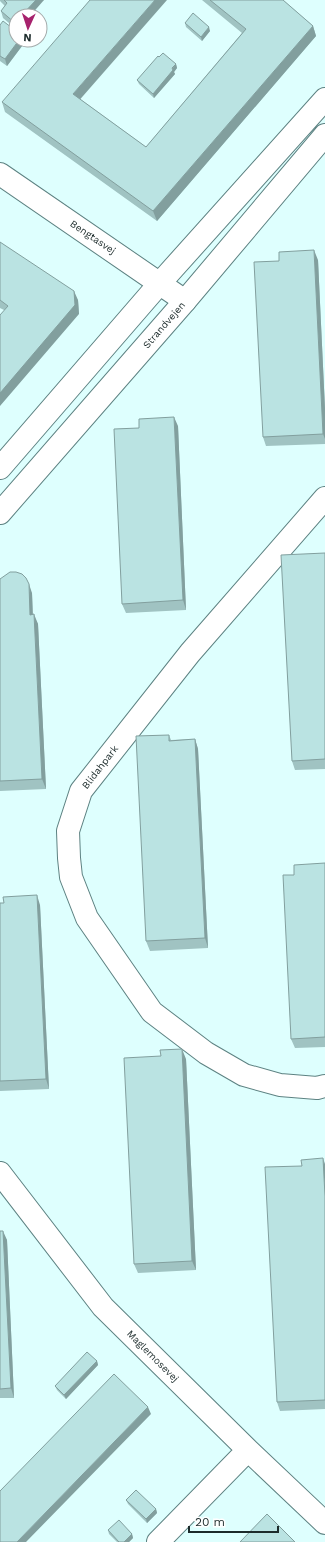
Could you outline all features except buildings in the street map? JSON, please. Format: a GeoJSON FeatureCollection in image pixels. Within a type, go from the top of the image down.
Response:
{"type":"FeatureCollection","features":[{"type":"Feature","properties":{"kind":"street"},"geometry":{"type":"LineString","coordinates":[[0,468],[160,283],[325,98]]}},
{"type":"Feature","properties":{"kind":"street","name":"Strandvejen"},"geometry":{"type":"LineString","coordinates":[[0,513],[185,301],[325,135]]}},
{"type":"Feature","properties":{"kind":"street","name":"Bengtasvej"},"geometry":{"type":"LineString","coordinates":[[0,174],[185,301]]}},
{"type":"Feature","properties":{"kind":"street","name":"Blidahpark"},"geometry":{"type":"LineString","coordinates":[[325,498],[190,653],[81,791],[68,831],[71,877],[87,918],[152,1012],[206,1053],[244,1075],[280,1085],[317,1088],[325,1086]]}},
{"type":"Feature","properties":{"kind":"street","name":"Maglemosevej"},"geometry":{"type":"LineString","coordinates":[[0,1173],[103,1307],[248,1450],[325,1523]]}},
{"type":"Feature","properties":{"kind":"street"},"geometry":{"type":"LineString","coordinates":[[158,1542],[248,1450]]}}]}
